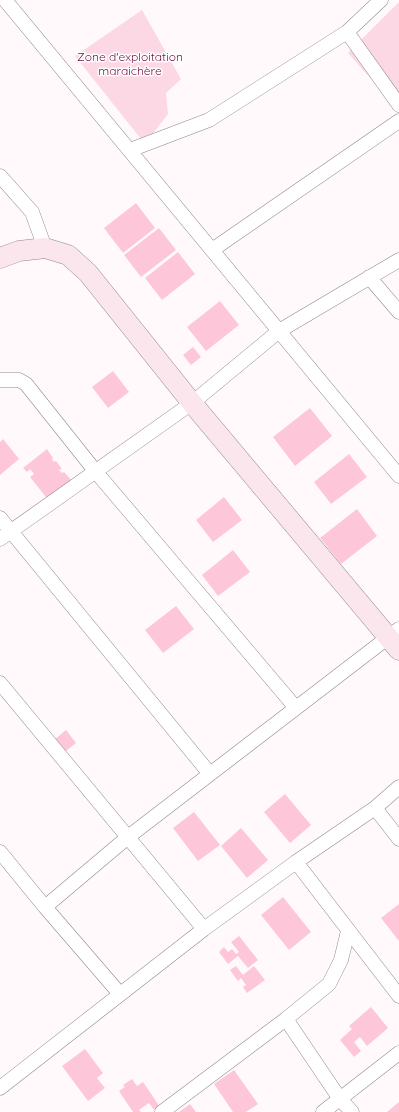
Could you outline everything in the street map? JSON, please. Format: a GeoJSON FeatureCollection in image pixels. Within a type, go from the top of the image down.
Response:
{"type":"FeatureCollection","features":[{"type":"Feature","properties":{"kind":"street"},"geometry":{"type":"LineString","coordinates":[[5,0],[399,476]]}},
{"type":"Feature","properties":{"kind":"street"},"geometry":{"type":"LineString","coordinates":[[130,150],[209,120],[347,32],[381,0]]}},
{"type":"Feature","properties":{"kind":"street"},"geometry":{"type":"LineString","coordinates":[[347,32],[399,105]]}},
{"type":"Feature","properties":{"kind":"street"},"geometry":{"type":"LineString","coordinates":[[212,250],[399,121]]}},
{"type":"Feature","properties":{"kind":"street"},"geometry":{"type":"LineString","coordinates":[[0,176],[32,212],[45,248]]}},
{"type":"Feature","properties":{"kind":"street"},"geometry":{"type":"LineString","coordinates":[[0,258],[19,252],[45,248],[68,255],[88,273],[192,403],[396,639],[296,708],[128,837],[45,907]]}},
{"type":"Feature","properties":{"kind":"street"},"geometry":{"type":"LineString","coordinates":[[5,535],[192,403],[279,331],[399,260]]}},
{"type":"Feature","properties":{"kind":"street"},"geometry":{"type":"LineString","coordinates":[[369,277],[399,312]]}},
{"type":"Feature","properties":{"kind":"street"},"geometry":{"type":"LineString","coordinates":[[384,295],[399,299]]}},
{"type":"Feature","properties":{"kind":"street"},"geometry":{"type":"LineString","coordinates":[[0,380],[19,380],[26,384],[96,472],[296,708]]}},
{"type":"Feature","properties":{"kind":"street"},"geometry":{"type":"LineString","coordinates":[[0,518],[5,535],[210,774]]}},
{"type":"Feature","properties":{"kind":"street"},"geometry":{"type":"LineString","coordinates":[[0,683],[204,929]]}},
{"type":"Feature","properties":{"kind":"street"},"geometry":{"type":"LineString","coordinates":[[0,1088],[204,929],[296,862],[375,808],[399,787]]}},
{"type":"Feature","properties":{"kind":"street"},"geometry":{"type":"LineString","coordinates":[[375,808],[399,839]]}},
{"type":"Feature","properties":{"kind":"street"},"geometry":{"type":"LineString","coordinates":[[0,852],[120,994]]}},
{"type":"Feature","properties":{"kind":"street"},"geometry":{"type":"LineString","coordinates":[[296,862],[399,996]]}},
{"type":"Feature","properties":{"kind":"street"},"geometry":{"type":"LineString","coordinates":[[162,1112],[286,1019],[329,984],[341,960],[348,930]]}},
{"type":"Feature","properties":{"kind":"street"},"geometry":{"type":"LineString","coordinates":[[286,1019],[340,1099],[352,1112]]}},
{"type":"Feature","properties":{"kind":"street"},"geometry":{"type":"LineString","coordinates":[[323,1112],[399,1052]]}},
{"type":"Feature","properties":{"kind":"green space"},"geometry":{"type":"Polygon","coordinates":[[[399,2],[399,110],[348,53],[399,2]]]}},
{"type":"Feature","properties":{"kind":"green space","name":"Zone d'exploitation maraichère"},"geometry":{"type":"Polygon","coordinates":[[[142,10],[181,79],[166,93],[168,114],[145,144],[75,56],[142,10]]]}},
{"type":"Feature","properties":{"kind":"building"},"geometry":{"type":"Polygon","coordinates":[[[136,203],[155,228],[123,253],[104,228],[136,203]]]}},
{"type":"Feature","properties":{"kind":"building"},"geometry":{"type":"Polygon","coordinates":[[[159,228],[176,250],[141,277],[124,255],[159,228]]]}},
{"type":"Feature","properties":{"kind":"building"},"geometry":{"type":"Polygon","coordinates":[[[178,252],[195,274],[162,300],[145,278],[178,252]]]}},
{"type":"Feature","properties":{"kind":"building"},"geometry":{"type":"Polygon","coordinates":[[[220,301],[239,325],[206,351],[187,327],[220,301]]]}},
{"type":"Feature","properties":{"kind":"building"},"geometry":{"type":"Polygon","coordinates":[[[193,347],[201,357],[191,365],[183,355],[193,347]]]}},
{"type":"Feature","properties":{"kind":"building"},"geometry":{"type":"Polygon","coordinates":[[[113,371],[129,392],[108,408],[92,387],[113,371]]]}},
{"type":"Feature","properties":{"kind":"building"},"geometry":{"type":"Polygon","coordinates":[[[310,408],[332,436],[295,466],[273,437],[310,408]]]}},
{"type":"Feature","properties":{"kind":"building"},"geometry":{"type":"Polygon","coordinates":[[[3,439],[19,459],[0,475],[0,442],[3,439]]]}},
{"type":"Feature","properties":{"kind":"building"},"geometry":{"type":"Polygon","coordinates":[[[47,449],[54,462],[56,461],[62,469],[59,470],[62,473],[64,472],[73,482],[49,501],[30,477],[34,474],[30,469],[27,472],[23,468],[47,449]]]}},
{"type":"Feature","properties":{"kind":"building"},"geometry":{"type":"Polygon","coordinates":[[[349,454],[367,477],[331,504],[314,482],[349,454]]]}},
{"type":"Feature","properties":{"kind":"building"},"geometry":{"type":"Polygon","coordinates":[[[224,497],[242,520],[213,542],[196,520],[224,497]]]}},
{"type":"Feature","properties":{"kind":"building"},"geometry":{"type":"Polygon","coordinates":[[[357,509],[377,536],[341,564],[320,538],[357,509]]]}},
{"type":"Feature","properties":{"kind":"building"},"geometry":{"type":"Polygon","coordinates":[[[233,550],[250,572],[218,596],[202,575],[233,550]]]}},
{"type":"Feature","properties":{"kind":"building"},"geometry":{"type":"Polygon","coordinates":[[[176,606],[194,629],[163,653],[145,630],[176,606]]]}},
{"type":"Feature","properties":{"kind":"building"},"geometry":{"type":"Polygon","coordinates":[[[66,730],[76,743],[57,758],[48,745],[66,730]]]}},
{"type":"Feature","properties":{"kind":"building"},"geometry":{"type":"Polygon","coordinates":[[[285,794],[311,825],[290,843],[264,812],[285,794]]]}},
{"type":"Feature","properties":{"kind":"building"},"geometry":{"type":"Polygon","coordinates":[[[194,812],[220,845],[198,861],[173,828],[194,812]]]}},
{"type":"Feature","properties":{"kind":"building"},"geometry":{"type":"Polygon","coordinates":[[[241,828],[268,860],[247,878],[221,846],[241,828]]]}},
{"type":"Feature","properties":{"kind":"building"},"geometry":{"type":"Polygon","coordinates":[[[283,897],[311,932],[289,950],[261,915],[283,897]]]}},
{"type":"Feature","properties":{"kind":"building"},"geometry":{"type":"Polygon","coordinates":[[[399,904],[399,941],[381,918],[399,904]]]}},
{"type":"Feature","properties":{"kind":"building"},"geometry":{"type":"Polygon","coordinates":[[[239,936],[258,960],[248,968],[238,956],[228,964],[219,952],[224,947],[228,952],[232,949],[236,954],[239,952],[231,942],[239,936]]]}},
{"type":"Feature","properties":{"kind":"building"},"geometry":{"type":"Polygon","coordinates":[[[236,966],[243,975],[254,966],[265,980],[247,993],[243,987],[246,985],[241,978],[238,981],[230,970],[236,966]]]}},
{"type":"Feature","properties":{"kind":"building"},"geometry":{"type":"Polygon","coordinates":[[[371,1007],[388,1028],[367,1046],[360,1037],[354,1042],[361,1051],[354,1057],[340,1040],[352,1029],[349,1026],[371,1007]]]}},
{"type":"Feature","properties":{"kind":"building"},"geometry":{"type":"Polygon","coordinates":[[[85,1049],[103,1073],[97,1078],[105,1088],[88,1101],[62,1066],[85,1049]]]}},
{"type":"Feature","properties":{"kind":"building"},"geometry":{"type":"Polygon","coordinates":[[[234,1070],[258,1104],[246,1112],[233,1112],[214,1084],[234,1070]]]}},
{"type":"Feature","properties":{"kind":"building"},"geometry":{"type":"Polygon","coordinates":[[[132,1079],[137,1086],[143,1082],[160,1107],[154,1110],[149,1103],[139,1110],[141,1112],[133,1112],[119,1091],[125,1087],[123,1085],[132,1079]]]}},
{"type":"Feature","properties":{"kind":"building"},"geometry":{"type":"Polygon","coordinates":[[[399,1102],[399,1112],[387,1112],[399,1102]]]}},
{"type":"Feature","properties":{"kind":"building"},"geometry":{"type":"Polygon","coordinates":[[[190,1104],[196,1112],[179,1112],[190,1104]]]}}]}
